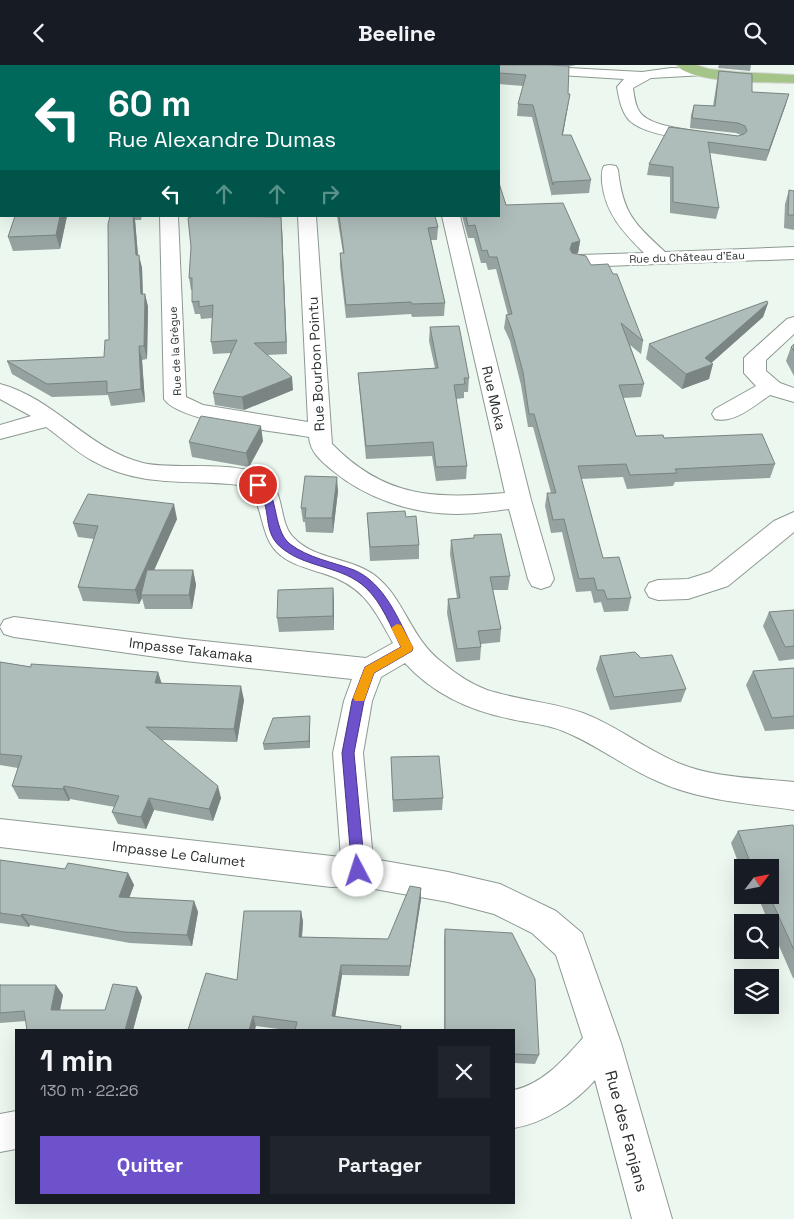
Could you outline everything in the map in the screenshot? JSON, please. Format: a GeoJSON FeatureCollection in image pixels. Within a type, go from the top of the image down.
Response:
{"type":"FeatureCollection","features":[{"type":"Feature","properties":{"kind":"main road"},"geometry":{"type":"LineString","coordinates":[[684,65],[700,72],[794,79]]}},
{"type":"Feature","properties":{"kind":"street"},"geometry":{"type":"LineString","coordinates":[[517,69],[642,76],[700,72]]}},
{"type":"Feature","properties":{"kind":"street"},"geometry":{"type":"LineString","coordinates":[[642,76],[630,81],[625,87],[628,106],[636,117],[652,127],[716,138]]}},
{"type":"Feature","properties":{"kind":"street"},"geometry":{"type":"LineString","coordinates":[[610,170],[611,193],[623,222],[660,258]]}},
{"type":"Feature","properties":{"kind":"street","name":"Rue de la Grègue"},"geometry":{"type":"LineString","coordinates":[[168,217],[175,399],[181,405],[198,411],[319,431]]}},
{"type":"Feature","properties":{"kind":"street","name":"Rue Bourbon Pointu"},"geometry":{"type":"LineString","coordinates":[[307,217],[321,446],[347,472],[374,488],[406,498],[447,505],[519,500]]}},
{"type":"Feature","properties":{"kind":"street","name":"Rue Moka"},"geometry":{"type":"LineString","coordinates":[[451,217],[519,500],[540,579]]}},
{"type":"Feature","properties":{"kind":"street","name":"Rue du Château d'Eau"},"geometry":{"type":"LineString","coordinates":[[579,261],[794,253]]}},
{"type":"Feature","properties":{"kind":"street"},"geometry":{"type":"LineString","coordinates":[[794,323],[755,358],[755,373],[769,387],[794,395]]}},
{"type":"Feature","properties":{"kind":"street"},"geometry":{"type":"LineString","coordinates":[[723,414],[769,387]]}},
{"type":"Feature","properties":{"kind":"street"},"geometry":{"type":"LineString","coordinates":[[0,391],[28,404],[87,447],[108,459],[154,473],[241,477],[258,485],[268,497],[274,531],[286,546],[308,558],[352,574],[369,584],[380,598],[408,648],[425,665],[451,684],[478,698],[571,721],[592,730],[667,772],[694,782],[794,795]]}},
{"type":"Feature","properties":{"kind":"street"},"geometry":{"type":"LineString","coordinates":[[0,433],[48,419]]}},
{"type":"Feature","properties":{"kind":"street"},"geometry":{"type":"LineString","coordinates":[[658,590],[688,589],[719,579],[783,527],[794,521]]}},
{"type":"Feature","properties":{"kind":"street","name":"Impasse Takamaka"},"geometry":{"type":"LineString","coordinates":[[14,627],[185,650],[369,670]]}},
{"type":"Feature","properties":{"kind":"street"},"geometry":{"type":"LineString","coordinates":[[358,871],[348,753],[358,701],[369,670],[408,648]]}},
{"type":"Feature","properties":{"kind":"street","name":"Impasse Le Calumet"},"geometry":{"type":"LineString","coordinates":[[0,833],[331,873],[358,871],[448,887],[500,900],[544,922],[570,945],[603,1043]]}},
{"type":"Feature","properties":{"kind":"street"},"geometry":{"type":"LineString","coordinates":[[515,1109],[528,1105],[569,1081],[603,1043]]}},
{"type":"Feature","properties":{"kind":"street","name":"Rue des Fanjans"},"geometry":{"type":"LineString","coordinates":[[603,1043],[652,1219]]}},
{"type":"Feature","properties":{"kind":"street"},"geometry":{"type":"LineString","coordinates":[[0,1133],[15,1130]]}},
{"type":"Feature","properties":{"kind":"building"},"geometry":{"type":"Polygon","coordinates":[[[500,65],[569,66],[568,94],[570,94],[562,135],[571,135],[591,180],[554,182],[553,185],[533,105],[518,104],[526,75],[500,73],[500,65]]]}},
{"type":"Feature","properties":{"kind":"building"},"geometry":{"type":"Polygon","coordinates":[[[719,71],[752,74],[752,92],[789,94],[769,150],[708,142],[719,208],[673,202],[673,167],[649,164],[669,127],[738,136],[747,131],[745,126],[738,123],[692,118],[694,105],[715,106],[719,71]]]}},
{"type":"Feature","properties":{"kind":"building"},"geometry":{"type":"Polygon","coordinates":[[[500,186],[506,205],[563,203],[580,241],[572,243],[570,249],[572,253],[586,256],[591,265],[608,264],[613,274],[617,274],[643,341],[621,323],[644,384],[619,385],[636,436],[663,435],[664,438],[762,434],[775,464],[675,469],[677,473],[630,475],[626,464],[578,466],[603,558],[619,557],[631,598],[607,599],[604,590],[597,590],[594,578],[579,579],[564,519],[553,520],[547,493],[556,493],[534,414],[529,414],[523,372],[506,315],[512,314],[497,257],[489,257],[487,250],[482,251],[475,225],[468,226],[466,217],[500,217],[500,186]]]}},
{"type":"Feature","properties":{"kind":"building"},"geometry":{"type":"Polygon","coordinates":[[[789,190],[794,191],[794,215],[788,215],[789,190]]]}},
{"type":"Feature","properties":{"kind":"building"},"geometry":{"type":"Polygon","coordinates":[[[15,217],[60,217],[56,235],[8,237],[15,217]]]}},
{"type":"Feature","properties":{"kind":"building"},"geometry":{"type":"Polygon","coordinates":[[[110,217],[133,217],[136,255],[139,255],[141,294],[145,294],[144,346],[139,346],[141,389],[107,393],[107,381],[47,384],[7,361],[104,357],[105,340],[109,340],[108,224],[110,217]]]}},
{"type":"Feature","properties":{"kind":"building"},"geometry":{"type":"Polygon","coordinates":[[[281,217],[286,342],[254,343],[292,377],[242,397],[213,393],[237,340],[211,342],[213,305],[199,307],[199,301],[192,302],[192,278],[189,278],[191,247],[188,218],[281,217]]]}},
{"type":"Feature","properties":{"kind":"building"},"geometry":{"type":"Polygon","coordinates":[[[339,217],[435,217],[438,227],[428,228],[445,303],[412,304],[411,302],[346,305],[340,253],[344,253],[339,217]]]}},
{"type":"Feature","properties":{"kind":"building"},"geometry":{"type":"Polygon","coordinates":[[[767,301],[768,303],[705,358],[713,364],[686,374],[649,344],[767,301]]]}},
{"type":"Feature","properties":{"kind":"building"},"geometry":{"type":"Polygon","coordinates":[[[459,326],[469,378],[464,378],[465,384],[454,385],[467,466],[436,467],[433,442],[366,446],[358,373],[438,368],[430,327],[459,326]]]}},
{"type":"Feature","properties":{"kind":"building"},"geometry":{"type":"Polygon","coordinates":[[[201,416],[261,426],[246,453],[189,442],[201,416]]]}},
{"type":"Feature","properties":{"kind":"building"},"geometry":{"type":"Polygon","coordinates":[[[305,476],[337,477],[332,518],[305,518],[306,508],[301,508],[305,476]]]}},
{"type":"Feature","properties":{"kind":"building"},"geometry":{"type":"Polygon","coordinates":[[[88,494],[174,504],[135,590],[78,587],[98,526],[73,523],[88,494]]]}},
{"type":"Feature","properties":{"kind":"building"},"geometry":{"type":"Polygon","coordinates":[[[405,511],[406,517],[416,516],[419,545],[370,547],[367,513],[405,511]]]}},
{"type":"Feature","properties":{"kind":"building"},"geometry":{"type":"Polygon","coordinates":[[[501,534],[510,576],[490,577],[501,629],[478,631],[481,647],[457,649],[448,599],[460,598],[451,540],[474,538],[474,535],[501,534]]]}},
{"type":"Feature","properties":{"kind":"building"},"geometry":{"type":"Polygon","coordinates":[[[147,570],[193,570],[189,595],[141,595],[147,570]]]}},
{"type":"Feature","properties":{"kind":"building"},"geometry":{"type":"Polygon","coordinates":[[[333,588],[333,616],[277,618],[278,590],[333,588]]]}},
{"type":"Feature","properties":{"kind":"building"},"geometry":{"type":"Polygon","coordinates":[[[794,610],[794,646],[785,647],[769,612],[794,610]]]}},
{"type":"Feature","properties":{"kind":"building"},"geometry":{"type":"Polygon","coordinates":[[[635,652],[641,658],[672,655],[686,689],[614,697],[600,656],[635,652]]]}},
{"type":"Feature","properties":{"kind":"building"},"geometry":{"type":"Polygon","coordinates":[[[0,662],[31,667],[31,664],[158,672],[155,683],[241,686],[234,729],[146,727],[218,786],[209,809],[149,798],[141,817],[112,812],[119,796],[64,786],[63,789],[12,786],[22,756],[0,754],[0,662]]]}},
{"type":"Feature","properties":{"kind":"building"},"geometry":{"type":"Polygon","coordinates":[[[794,668],[794,716],[772,718],[753,671],[794,668]]]}},
{"type":"Feature","properties":{"kind":"building"},"geometry":{"type":"Polygon","coordinates":[[[310,716],[309,741],[263,744],[273,718],[310,716]]]}},
{"type":"Feature","properties":{"kind":"building"},"geometry":{"type":"Polygon","coordinates":[[[439,756],[443,798],[393,800],[391,757],[439,756]]]}},
{"type":"Feature","properties":{"kind":"building"},"geometry":{"type":"Polygon","coordinates":[[[793,825],[794,827],[794,950],[773,904],[779,904],[779,859],[749,859],[738,831],[793,825]]]}},
{"type":"Feature","properties":{"kind":"building"},"geometry":{"type":"Polygon","coordinates":[[[0,860],[65,869],[68,863],[128,873],[119,897],[194,901],[187,935],[124,932],[22,914],[21,916],[0,913],[0,860]]]}},
{"type":"Feature","properties":{"kind":"building"},"geometry":{"type":"Polygon","coordinates":[[[410,886],[421,888],[410,966],[341,965],[332,1016],[401,1026],[400,1029],[295,1029],[297,1022],[253,1016],[249,1029],[188,1029],[206,973],[237,980],[244,911],[301,911],[299,937],[388,939],[410,886]]]}},
{"type":"Feature","properties":{"kind":"building"},"geometry":{"type":"Polygon","coordinates":[[[445,929],[512,933],[535,979],[539,1055],[515,1054],[515,1029],[445,1029],[445,929]]]}},
{"type":"Feature","properties":{"kind":"building"},"geometry":{"type":"Polygon","coordinates":[[[113,984],[137,987],[125,1029],[27,1029],[24,1011],[0,1013],[0,985],[56,985],[51,1010],[105,1010],[113,984]]]}},
{"type":"Feature","properties":{"kind":"slow traffic"},"geometry":{"type":"LineString","coordinates":[[359,698],[369,670],[408,648],[397,628]]}},
{"type":"Feature","properties":{"kind":"route"},"geometry":{"type":"LineString","coordinates":[[258,485],[268,497],[274,531],[286,546],[308,558],[352,574],[369,584],[380,598],[408,648],[369,670],[358,701],[348,753],[358,871]]}}]}
